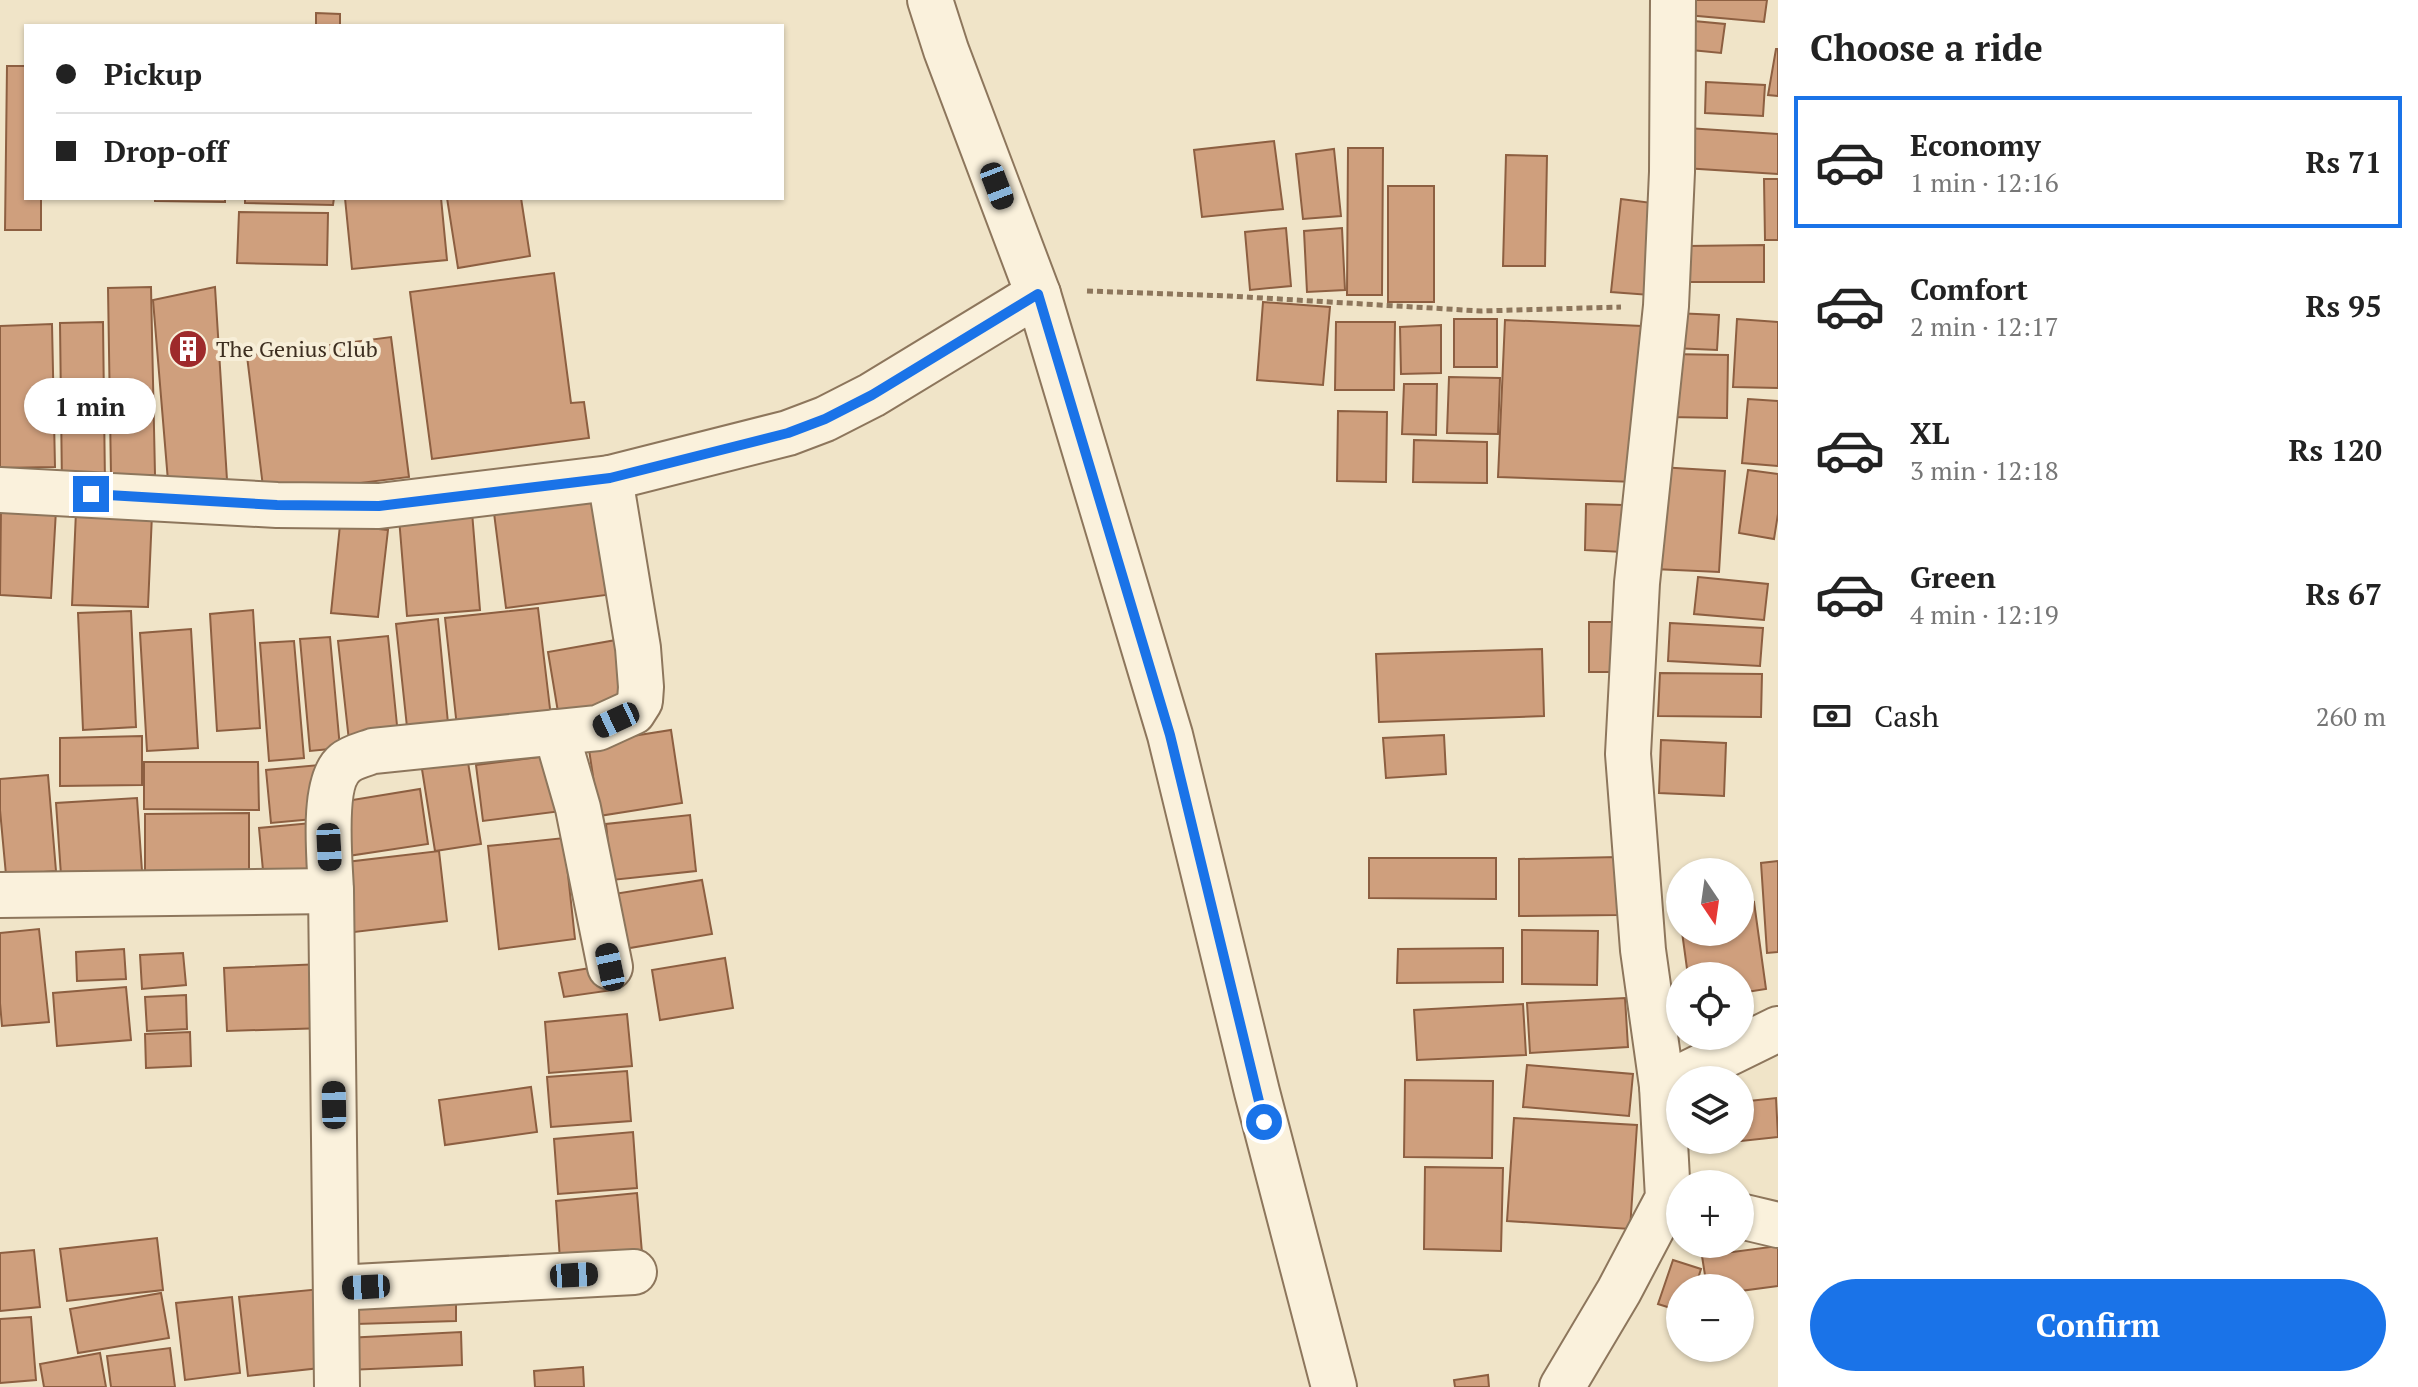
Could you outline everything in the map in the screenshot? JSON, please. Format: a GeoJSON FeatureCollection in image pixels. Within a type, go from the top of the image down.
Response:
{"type":"FeatureCollection","features":[{"type":"Feature","properties":{"kind":"street"},"geometry":{"type":"LineString","coordinates":[[930,0],[1038,294],[1170,735],[1257,1092],[1334,1387]]}},
{"type":"Feature","properties":{"kind":"street"},"geometry":{"type":"LineString","coordinates":[[1671,1170],[1643,950],[1628,754],[1637,583],[1666,306],[1672,172],[1673,0]]}},
{"type":"Feature","properties":{"kind":"street"},"geometry":{"type":"LineString","coordinates":[[0,490],[277,505],[379,506],[610,478],[788,433],[825,419],[872,395],[1038,294]]}},
{"type":"Feature","properties":{"kind":"street"},"geometry":{"type":"LineString","coordinates":[[337,1387],[328,825],[333,780],[344,763],[373,751],[598,728],[633,712],[640,701],[638,648],[610,478]]}},
{"type":"Feature","properties":{"kind":"street"},"geometry":{"type":"LineString","coordinates":[[556,732],[578,808],[610,967]]}},
{"type":"Feature","properties":{"kind":"street"},"geometry":{"type":"LineString","coordinates":[[0,895],[331,891]]}},
{"type":"Feature","properties":{"kind":"street"},"geometry":{"type":"LineString","coordinates":[[1662,1086],[1778,1029]]}},
{"type":"Feature","properties":{"kind":"street"},"geometry":{"type":"LineString","coordinates":[[1562,1387],[1666,1212]]}},
{"type":"Feature","properties":{"kind":"street"},"geometry":{"type":"LineString","coordinates":[[1754,1219],[1778,1225]]}},
{"type":"Feature","properties":{"kind":"street"},"geometry":{"type":"LineString","coordinates":[[336,1288],[634,1272]]}},
{"type":"Feature","properties":{"kind":"path"},"geometry":{"type":"LineString","coordinates":[[1038,294],[1102,290],[1481,311],[1666,306]]}},
{"type":"Feature","properties":{"kind":"building"},"geometry":{"type":"Polygon","coordinates":[[[1688,0],[1767,0],[1764,22],[1687,15],[1688,0]]]}},
{"type":"Feature","properties":{"kind":"building"},"geometry":{"type":"Polygon","coordinates":[[[316,13],[340,14],[340,24],[316,24],[316,13]]]}},
{"type":"Feature","properties":{"kind":"building"},"geometry":{"type":"Polygon","coordinates":[[[1683,20],[1725,24],[1721,53],[1681,49],[1683,20]]]}},
{"type":"Feature","properties":{"kind":"building"},"geometry":{"type":"Polygon","coordinates":[[[1778,49],[1778,96],[1768,95],[1778,49]]]}},
{"type":"Feature","properties":{"kind":"building"},"geometry":{"type":"Polygon","coordinates":[[[7,66],[24,66],[24,200],[41,200],[41,230],[5,230],[7,66]]]}},
{"type":"Feature","properties":{"kind":"building"},"geometry":{"type":"Polygon","coordinates":[[[1706,82],[1765,85],[1763,116],[1705,113],[1706,82]]]}},
{"type":"Feature","properties":{"kind":"building"},"geometry":{"type":"Polygon","coordinates":[[[1687,128],[1778,134],[1778,174],[1684,168],[1687,128]]]}},
{"type":"Feature","properties":{"kind":"building"},"geometry":{"type":"Polygon","coordinates":[[[1274,141],[1283,209],[1202,217],[1194,150],[1274,141]]]}},
{"type":"Feature","properties":{"kind":"building"},"geometry":{"type":"Polygon","coordinates":[[[1348,148],[1383,148],[1382,295],[1347,295],[1348,148]]]}},
{"type":"Feature","properties":{"kind":"building"},"geometry":{"type":"Polygon","coordinates":[[[1334,149],[1341,216],[1303,219],[1296,154],[1334,149]]]}},
{"type":"Feature","properties":{"kind":"building"},"geometry":{"type":"Polygon","coordinates":[[[1506,155],[1547,156],[1545,266],[1503,266],[1506,155]]]}},
{"type":"Feature","properties":{"kind":"building"},"geometry":{"type":"Polygon","coordinates":[[[1764,179],[1778,179],[1778,240],[1765,240],[1764,179]]]}},
{"type":"Feature","properties":{"kind":"building"},"geometry":{"type":"Polygon","coordinates":[[[1388,186],[1434,186],[1434,302],[1388,302],[1388,186]]]}},
{"type":"Feature","properties":{"kind":"building"},"geometry":{"type":"Polygon","coordinates":[[[1621,199],[1660,204],[1650,295],[1611,292],[1621,199]]]}},
{"type":"Feature","properties":{"kind":"building"},"geometry":{"type":"Polygon","coordinates":[[[225,200],[225,202],[155,201],[225,200]]]}},
{"type":"Feature","properties":{"kind":"building"},"geometry":{"type":"Polygon","coordinates":[[[245,200],[334,200],[333,205],[245,203],[245,200]]]}},
{"type":"Feature","properties":{"kind":"building"},"geometry":{"type":"Polygon","coordinates":[[[345,200],[441,200],[447,260],[352,269],[345,200]]]}},
{"type":"Feature","properties":{"kind":"building"},"geometry":{"type":"Polygon","coordinates":[[[447,200],[521,200],[530,256],[458,268],[447,200]]]}},
{"type":"Feature","properties":{"kind":"building"},"geometry":{"type":"Polygon","coordinates":[[[239,212],[328,213],[327,265],[237,263],[239,212]]]}},
{"type":"Feature","properties":{"kind":"building"},"geometry":{"type":"Polygon","coordinates":[[[1286,228],[1291,286],[1250,290],[1245,232],[1286,228]]]}},
{"type":"Feature","properties":{"kind":"building"},"geometry":{"type":"Polygon","coordinates":[[[1342,228],[1345,290],[1307,292],[1304,231],[1342,228]]]}},
{"type":"Feature","properties":{"kind":"building"},"geometry":{"type":"Polygon","coordinates":[[[1764,245],[1764,282],[1687,282],[1687,246],[1764,245]]]}},
{"type":"Feature","properties":{"kind":"building"},"geometry":{"type":"Polygon","coordinates":[[[554,273],[571,403],[584,402],[589,438],[432,459],[410,292],[554,273]]]}},
{"type":"Feature","properties":{"kind":"building"},"geometry":{"type":"Polygon","coordinates":[[[151,287],[155,475],[111,476],[108,288],[151,287]]]}},
{"type":"Feature","properties":{"kind":"building","name":"The Genius Club"},"geometry":{"type":"Polygon","coordinates":[[[215,287],[228,496],[169,493],[153,300],[215,287]]]}},
{"type":"Feature","properties":{"kind":"building"},"geometry":{"type":"Polygon","coordinates":[[[1263,302],[1330,307],[1323,385],[1257,380],[1263,302]]]}},
{"type":"Feature","properties":{"kind":"building"},"geometry":{"type":"Polygon","coordinates":[[[1674,313],[1719,315],[1717,350],[1672,348],[1674,313]]]}},
{"type":"Feature","properties":{"kind":"building"},"geometry":{"type":"Polygon","coordinates":[[[1454,319],[1497,319],[1497,367],[1454,367],[1454,319]]]}},
{"type":"Feature","properties":{"kind":"building"},"geometry":{"type":"Polygon","coordinates":[[[1737,319],[1778,322],[1778,388],[1733,387],[1737,319]]]}},
{"type":"Feature","properties":{"kind":"building"},"geometry":{"type":"Polygon","coordinates":[[[1505,320],[1642,326],[1635,482],[1498,477],[1505,320]]]}},
{"type":"Feature","properties":{"kind":"building"},"geometry":{"type":"Polygon","coordinates":[[[103,322],[105,486],[62,487],[60,323],[103,322]]]}},
{"type":"Feature","properties":{"kind":"building"},"geometry":{"type":"Polygon","coordinates":[[[1336,322],[1395,322],[1394,390],[1335,390],[1336,322]]]}},
{"type":"Feature","properties":{"kind":"building"},"geometry":{"type":"Polygon","coordinates":[[[52,324],[55,467],[0,468],[0,326],[52,324]]]}},
{"type":"Feature","properties":{"kind":"building"},"geometry":{"type":"Polygon","coordinates":[[[1441,325],[1441,373],[1401,374],[1400,327],[1441,325]]]}},
{"type":"Feature","properties":{"kind":"building"},"geometry":{"type":"Polygon","coordinates":[[[391,337],[409,477],[264,495],[247,356],[391,337]]]}},
{"type":"Feature","properties":{"kind":"building"},"geometry":{"type":"Polygon","coordinates":[[[1669,354],[1728,355],[1727,418],[1667,417],[1669,354]]]}},
{"type":"Feature","properties":{"kind":"building"},"geometry":{"type":"Polygon","coordinates":[[[1449,377],[1500,378],[1498,434],[1447,433],[1449,377]]]}},
{"type":"Feature","properties":{"kind":"building"},"geometry":{"type":"Polygon","coordinates":[[[1404,384],[1437,384],[1436,435],[1402,434],[1404,384]]]}},
{"type":"Feature","properties":{"kind":"building"},"geometry":{"type":"Polygon","coordinates":[[[1748,399],[1778,401],[1778,466],[1742,463],[1748,399]]]}},
{"type":"Feature","properties":{"kind":"building"},"geometry":{"type":"Polygon","coordinates":[[[1338,411],[1387,412],[1386,482],[1337,481],[1338,411]]]}},
{"type":"Feature","properties":{"kind":"building"},"geometry":{"type":"Polygon","coordinates":[[[1414,440],[1487,442],[1487,483],[1413,482],[1414,440]]]}},
{"type":"Feature","properties":{"kind":"building"},"geometry":{"type":"Polygon","coordinates":[[[1659,467],[1725,471],[1719,572],[1654,569],[1659,467]]]}},
{"type":"Feature","properties":{"kind":"building"},"geometry":{"type":"Polygon","coordinates":[[[1748,470],[1778,474],[1778,514],[1774,539],[1739,533],[1748,470]]]}},
{"type":"Feature","properties":{"kind":"building"},"geometry":{"type":"Polygon","coordinates":[[[594,492],[606,595],[506,608],[493,505],[594,492]]]}},
{"type":"Feature","properties":{"kind":"building"},"geometry":{"type":"Polygon","coordinates":[[[1586,504],[1623,505],[1623,552],[1585,550],[1586,504]]]}},
{"type":"Feature","properties":{"kind":"building"},"geometry":{"type":"Polygon","coordinates":[[[1,507],[56,510],[51,598],[0,595],[1,507]]]}},
{"type":"Feature","properties":{"kind":"building"},"geometry":{"type":"Polygon","coordinates":[[[76,511],[152,514],[148,607],[72,605],[76,511]]]}},
{"type":"Feature","properties":{"kind":"building"},"geometry":{"type":"Polygon","coordinates":[[[472,512],[480,610],[407,616],[399,518],[472,512]]]}},
{"type":"Feature","properties":{"kind":"building"},"geometry":{"type":"Polygon","coordinates":[[[340,525],[388,530],[378,617],[331,613],[340,525]]]}},
{"type":"Feature","properties":{"kind":"building"},"geometry":{"type":"Polygon","coordinates":[[[1698,577],[1768,584],[1764,620],[1694,614],[1698,577]]]}},
{"type":"Feature","properties":{"kind":"building"},"geometry":{"type":"Polygon","coordinates":[[[538,608],[551,717],[457,727],[445,618],[538,608]]]}},
{"type":"Feature","properties":{"kind":"building"},"geometry":{"type":"Polygon","coordinates":[[[253,610],[260,728],[217,731],[210,614],[253,610]]]}},
{"type":"Feature","properties":{"kind":"building"},"geometry":{"type":"Polygon","coordinates":[[[131,611],[136,727],[83,730],[78,613],[131,611]]]}},
{"type":"Feature","properties":{"kind":"building"},"geometry":{"type":"Polygon","coordinates":[[[438,619],[448,723],[407,727],[396,624],[438,619]]]}},
{"type":"Feature","properties":{"kind":"building"},"geometry":{"type":"Polygon","coordinates":[[[1589,622],[1617,622],[1616,672],[1589,672],[1589,622]]]}},
{"type":"Feature","properties":{"kind":"building"},"geometry":{"type":"Polygon","coordinates":[[[1670,623],[1763,628],[1760,666],[1668,661],[1670,623]]]}},
{"type":"Feature","properties":{"kind":"building"},"geometry":{"type":"Polygon","coordinates":[[[191,629],[198,748],[147,751],[140,633],[191,629]]]}},
{"type":"Feature","properties":{"kind":"building"},"geometry":{"type":"Polygon","coordinates":[[[388,636],[399,745],[350,750],[338,641],[388,636]]]}},
{"type":"Feature","properties":{"kind":"building"},"geometry":{"type":"Polygon","coordinates":[[[330,637],[340,748],[310,751],[300,639],[330,637]]]}},
{"type":"Feature","properties":{"kind":"building"},"geometry":{"type":"Polygon","coordinates":[[[616,640],[627,713],[560,724],[548,652],[616,640]]]}},
{"type":"Feature","properties":{"kind":"building"},"geometry":{"type":"Polygon","coordinates":[[[294,641],[304,758],[269,761],[260,643],[294,641]]]}},
{"type":"Feature","properties":{"kind":"building"},"geometry":{"type":"Polygon","coordinates":[[[1542,649],[1544,716],[1379,722],[1376,654],[1542,649]]]}},
{"type":"Feature","properties":{"kind":"building"},"geometry":{"type":"Polygon","coordinates":[[[1660,673],[1762,674],[1761,717],[1658,716],[1660,673]]]}},
{"type":"Feature","properties":{"kind":"building"},"geometry":{"type":"Polygon","coordinates":[[[671,730],[682,803],[599,816],[588,743],[671,730]]]}},
{"type":"Feature","properties":{"kind":"building"},"geometry":{"type":"Polygon","coordinates":[[[1444,735],[1446,774],[1386,778],[1383,738],[1444,735]]]}},
{"type":"Feature","properties":{"kind":"building"},"geometry":{"type":"Polygon","coordinates":[[[142,736],[142,785],[60,786],[60,738],[142,736]]]}},
{"type":"Feature","properties":{"kind":"building"},"geometry":{"type":"Polygon","coordinates":[[[1661,740],[1726,743],[1724,796],[1659,793],[1661,740]]]}},
{"type":"Feature","properties":{"kind":"building"},"geometry":{"type":"Polygon","coordinates":[[[555,755],[562,811],[483,821],[476,765],[555,755]]]}},
{"type":"Feature","properties":{"kind":"building"},"geometry":{"type":"Polygon","coordinates":[[[467,756],[481,844],[435,851],[421,763],[467,756]]]}},
{"type":"Feature","properties":{"kind":"building"},"geometry":{"type":"Polygon","coordinates":[[[144,762],[258,762],[259,810],[144,809],[144,762]]]}},
{"type":"Feature","properties":{"kind":"building"},"geometry":{"type":"Polygon","coordinates":[[[319,765],[324,818],[271,823],[266,770],[319,765]]]}},
{"type":"Feature","properties":{"kind":"building"},"geometry":{"type":"Polygon","coordinates":[[[48,775],[56,871],[6,875],[0,779],[48,775]]]}},
{"type":"Feature","properties":{"kind":"building"},"geometry":{"type":"Polygon","coordinates":[[[420,789],[428,844],[348,856],[340,802],[420,789]]]}},
{"type":"Feature","properties":{"kind":"building"},"geometry":{"type":"Polygon","coordinates":[[[137,798],[142,871],[61,875],[56,803],[137,798]]]}},
{"type":"Feature","properties":{"kind":"building"},"geometry":{"type":"Polygon","coordinates":[[[249,813],[249,874],[145,875],[145,814],[249,813]]]}},
{"type":"Feature","properties":{"kind":"building"},"geometry":{"type":"Polygon","coordinates":[[[690,815],[696,871],[612,880],[606,824],[690,815]]]}},
{"type":"Feature","properties":{"kind":"building"},"geometry":{"type":"Polygon","coordinates":[[[322,822],[326,876],[264,881],[259,828],[322,822]]]}},
{"type":"Feature","properties":{"kind":"building"},"geometry":{"type":"Polygon","coordinates":[[[564,838],[575,939],[499,949],[488,846],[564,838]]]}},
{"type":"Feature","properties":{"kind":"building"},"geometry":{"type":"Polygon","coordinates":[[[439,851],[447,921],[346,933],[338,863],[439,851]]]}},
{"type":"Feature","properties":{"kind":"building"},"geometry":{"type":"Polygon","coordinates":[[[1618,857],[1618,915],[1519,916],[1519,859],[1618,857]]]}},
{"type":"Feature","properties":{"kind":"building"},"geometry":{"type":"Polygon","coordinates":[[[1369,858],[1496,858],[1496,899],[1369,898],[1369,858]]]}},
{"type":"Feature","properties":{"kind":"building"},"geometry":{"type":"Polygon","coordinates":[[[1778,861],[1778,952],[1767,953],[1761,863],[1778,861]]]}},
{"type":"Feature","properties":{"kind":"building"},"geometry":{"type":"Polygon","coordinates":[[[702,880],[712,934],[624,949],[614,894],[702,880]]]}},
{"type":"Feature","properties":{"kind":"building"},"geometry":{"type":"Polygon","coordinates":[[[1754,902],[1766,989],[1754,991],[1754,962],[1686,962],[1684,946],[1754,946],[1754,902]]]}},
{"type":"Feature","properties":{"kind":"building"},"geometry":{"type":"Polygon","coordinates":[[[39,929],[49,1022],[2,1026],[0,933],[39,929]]]}},
{"type":"Feature","properties":{"kind":"building"},"geometry":{"type":"Polygon","coordinates":[[[1522,930],[1598,931],[1597,985],[1522,984],[1522,930]]]}},
{"type":"Feature","properties":{"kind":"building"},"geometry":{"type":"Polygon","coordinates":[[[1503,948],[1503,982],[1397,983],[1398,949],[1503,948]]]}},
{"type":"Feature","properties":{"kind":"building"},"geometry":{"type":"Polygon","coordinates":[[[124,949],[126,979],[77,981],[76,952],[124,949]]]}},
{"type":"Feature","properties":{"kind":"building"},"geometry":{"type":"Polygon","coordinates":[[[183,953],[186,985],[142,989],[140,955],[183,953]]]}},
{"type":"Feature","properties":{"kind":"building"},"geometry":{"type":"Polygon","coordinates":[[[725,958],[733,1008],[660,1020],[652,970],[725,958]]]}},
{"type":"Feature","properties":{"kind":"building"},"geometry":{"type":"Polygon","coordinates":[[[323,964],[326,1028],[227,1031],[224,968],[323,964]]]}},
{"type":"Feature","properties":{"kind":"building"},"geometry":{"type":"Polygon","coordinates":[[[609,965],[613,990],[564,997],[559,973],[609,965]]]}},
{"type":"Feature","properties":{"kind":"building"},"geometry":{"type":"Polygon","coordinates":[[[126,987],[131,1040],[57,1046],[53,993],[126,987]]]}},
{"type":"Feature","properties":{"kind":"building"},"geometry":{"type":"Polygon","coordinates":[[[186,995],[187,1029],[147,1031],[145,997],[186,995]]]}},
{"type":"Feature","properties":{"kind":"building"},"geometry":{"type":"Polygon","coordinates":[[[1625,998],[1628,1047],[1530,1053],[1527,1003],[1625,998]]]}},
{"type":"Feature","properties":{"kind":"building"},"geometry":{"type":"Polygon","coordinates":[[[1523,1004],[1526,1055],[1417,1060],[1414,1010],[1523,1004]]]}},
{"type":"Feature","properties":{"kind":"building"},"geometry":{"type":"Polygon","coordinates":[[[627,1014],[632,1066],[549,1073],[545,1022],[627,1014]]]}},
{"type":"Feature","properties":{"kind":"building"},"geometry":{"type":"Polygon","coordinates":[[[190,1032],[191,1066],[146,1068],[145,1034],[190,1032]]]}},
{"type":"Feature","properties":{"kind":"building"},"geometry":{"type":"Polygon","coordinates":[[[1527,1065],[1633,1074],[1629,1116],[1523,1107],[1527,1065]]]}},
{"type":"Feature","properties":{"kind":"building"},"geometry":{"type":"Polygon","coordinates":[[[627,1071],[631,1121],[551,1127],[547,1077],[627,1071]]]}},
{"type":"Feature","properties":{"kind":"building"},"geometry":{"type":"Polygon","coordinates":[[[1405,1080],[1493,1081],[1492,1158],[1404,1157],[1405,1080]]]}},
{"type":"Feature","properties":{"kind":"building"},"geometry":{"type":"Polygon","coordinates":[[[531,1087],[537,1132],[445,1145],[439,1100],[531,1087]]]}},
{"type":"Feature","properties":{"kind":"building"},"geometry":{"type":"Polygon","coordinates":[[[1776,1098],[1778,1137],[1754,1140],[1754,1100],[1776,1098]]]}},
{"type":"Feature","properties":{"kind":"building"},"geometry":{"type":"Polygon","coordinates":[[[1514,1118],[1637,1125],[1630,1229],[1507,1221],[1514,1118]]]}},
{"type":"Feature","properties":{"kind":"building"},"geometry":{"type":"Polygon","coordinates":[[[633,1132],[637,1188],[558,1194],[554,1139],[633,1132]]]}},
{"type":"Feature","properties":{"kind":"building"},"geometry":{"type":"Polygon","coordinates":[[[1425,1167],[1503,1168],[1501,1251],[1424,1249],[1425,1167]]]}},
{"type":"Feature","properties":{"kind":"building"},"geometry":{"type":"Polygon","coordinates":[[[637,1193],[642,1253],[560,1260],[556,1201],[637,1193]]]}},
{"type":"Feature","properties":{"kind":"building"},"geometry":{"type":"Polygon","coordinates":[[[157,1238],[163,1290],[67,1301],[60,1249],[157,1238]]]}},
{"type":"Feature","properties":{"kind":"building"},"geometry":{"type":"Polygon","coordinates":[[[1778,1246],[1778,1286],[1754,1289],[1754,1274],[1705,1274],[1702,1258],[1754,1258],[1754,1249],[1778,1246]]]}},
{"type":"Feature","properties":{"kind":"building"},"geometry":{"type":"Polygon","coordinates":[[[34,1250],[40,1307],[0,1311],[0,1253],[34,1250]]]}},
{"type":"Feature","properties":{"kind":"building"},"geometry":{"type":"Polygon","coordinates":[[[1673,1260],[1701,1269],[1699,1274],[1668,1274],[1673,1260]]]}},
{"type":"Feature","properties":{"kind":"building"},"geometry":{"type":"Polygon","coordinates":[[[1666,1281],[1666,1307],[1658,1304],[1666,1281]]]}},
{"type":"Feature","properties":{"kind":"building"},"geometry":{"type":"Polygon","coordinates":[[[321,1289],[329,1367],[248,1376],[239,1297],[321,1289]]]}},
{"type":"Feature","properties":{"kind":"building"},"geometry":{"type":"Polygon","coordinates":[[[161,1293],[169,1338],[78,1353],[70,1309],[161,1293]]]}},
{"type":"Feature","properties":{"kind":"building"},"geometry":{"type":"Polygon","coordinates":[[[456,1293],[456,1321],[356,1324],[356,1296],[456,1293]]]}},
{"type":"Feature","properties":{"kind":"building"},"geometry":{"type":"Polygon","coordinates":[[[232,1297],[240,1373],[185,1380],[176,1303],[232,1297]]]}},
{"type":"Feature","properties":{"kind":"building"},"geometry":{"type":"Polygon","coordinates":[[[31,1317],[36,1380],[0,1383],[0,1319],[31,1317]]]}},
{"type":"Feature","properties":{"kind":"building"},"geometry":{"type":"Polygon","coordinates":[[[461,1332],[462,1365],[348,1370],[346,1338],[461,1332]]]}},
{"type":"Feature","properties":{"kind":"building"},"geometry":{"type":"Polygon","coordinates":[[[170,1348],[175,1387],[111,1387],[107,1356],[170,1348]]]}},
{"type":"Feature","properties":{"kind":"building"},"geometry":{"type":"Polygon","coordinates":[[[100,1353],[106,1387],[44,1387],[40,1364],[100,1353]]]}},
{"type":"Feature","properties":{"kind":"building"},"geometry":{"type":"Polygon","coordinates":[[[583,1367],[584,1387],[535,1387],[534,1371],[583,1367]]]}},
{"type":"Feature","properties":{"kind":"building"},"geometry":{"type":"Polygon","coordinates":[[[1488,1375],[1489,1387],[1455,1387],[1454,1380],[1488,1375]]]}},
{"type":"Feature","properties":{"kind":"place","name":"The Genius Club"},"geometry":{"type":"Point","coordinates":[188,349]}},
{"type":"Feature","properties":{"kind":"route"},"geometry":{"type":"LineString","coordinates":[[91,494],[277,505],[379,506],[610,478],[788,433],[825,419],[872,395],[1038,294],[1170,735],[1264,1122]]}}]}
